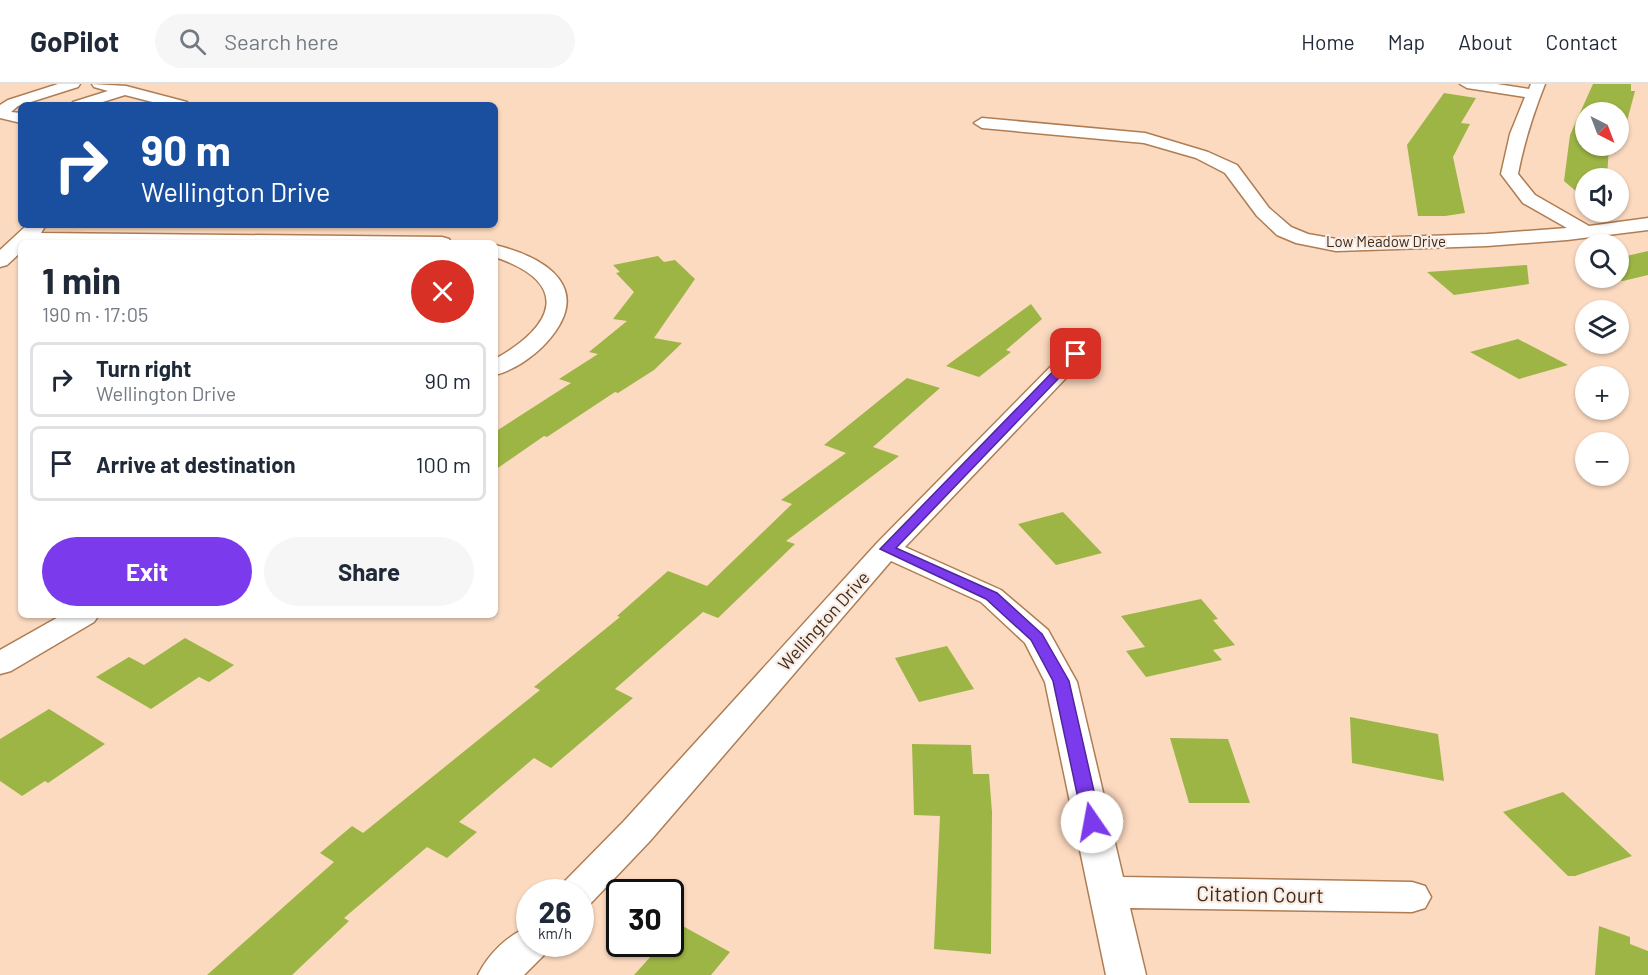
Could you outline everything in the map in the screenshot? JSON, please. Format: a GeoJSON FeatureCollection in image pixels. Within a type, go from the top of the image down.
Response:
{"type":"FeatureCollection","features":[{"type":"Feature","properties":{"kind":"street"},"geometry":{"type":"LineString","coordinates":[[18,118],[9,117],[0,112],[13,103],[73,84]]}},
{"type":"Feature","properties":{"kind":"street"},"geometry":{"type":"LineString","coordinates":[[99,84],[171,102]]}},
{"type":"Feature","properties":{"kind":"street"},"geometry":{"type":"LineString","coordinates":[[1467,84],[1537,89],[1518,134],[1509,174],[1529,199],[1586,232]]}},
{"type":"Feature","properties":{"kind":"street"},"geometry":{"type":"LineString","coordinates":[[88,102],[126,90]]}},
{"type":"Feature","properties":{"kind":"street","name":"Low Meadow Drive"},"geometry":{"type":"LineString","coordinates":[[982,123],[1145,138],[1202,155],[1231,169],[1263,212],[1284,231],[1303,239],[1336,245],[1487,240],[1586,232],[1648,224]]}},
{"type":"Feature","properties":{"kind":"street"},"geometry":{"type":"LineString","coordinates":[[30,231],[339,240]]}},
{"type":"Feature","properties":{"kind":"street"},"geometry":{"type":"LineString","coordinates":[[0,261],[18,243]]}},
{"type":"Feature","properties":{"kind":"street"},"geometry":{"type":"LineString","coordinates":[[498,252],[527,262],[540,270],[549,278],[558,299],[558,310],[546,332],[533,344],[498,367]]}},
{"type":"Feature","properties":{"kind":"street","name":"Wellington Drive"},"geometry":{"type":"LineString","coordinates":[[591,879],[637,831],[887,549],[1076,354]]}},
{"type":"Feature","properties":{"kind":"street"},"geometry":{"type":"LineString","coordinates":[[887,549],[991,596],[1037,638],[1061,681],[1126,975]]}},
{"type":"Feature","properties":{"kind":"street"},"geometry":{"type":"LineString","coordinates":[[0,664],[79,618]]}},
{"type":"Feature","properties":{"kind":"street","name":"Citation Court"},"geometry":{"type":"LineString","coordinates":[[1107,892],[1412,897]]}},
{"type":"Feature","properties":{"kind":"street"},"geometry":{"type":"LineString","coordinates":[[498,975],[516,957]]}},
{"type":"Feature","properties":{"kind":"building"},"geometry":{"type":"Polygon","coordinates":[[[1593,84],[1631,84],[1631,91],[1635,91],[1629,114],[1629,102],[1585,102],[1593,84]]]}},
{"type":"Feature","properties":{"kind":"building"},"geometry":{"type":"Polygon","coordinates":[[[1444,93],[1476,98],[1461,123],[1470,124],[1453,157],[1465,213],[1418,216],[1407,145],[1444,93]]]}},
{"type":"Feature","properties":{"kind":"building"},"geometry":{"type":"Polygon","coordinates":[[[1575,124],[1575,156],[1608,156],[1608,168],[1575,168],[1575,190],[1564,181],[1570,135],[1575,124]]]}},
{"type":"Feature","properties":{"kind":"building"},"geometry":{"type":"Polygon","coordinates":[[[1648,251],[1648,275],[1629,280],[1629,255],[1648,251]]]}},
{"type":"Feature","properties":{"kind":"building"},"geometry":{"type":"Polygon","coordinates":[[[658,256],[664,262],[675,260],[695,279],[654,338],[682,343],[654,370],[618,393],[615,392],[547,437],[544,436],[498,468],[498,430],[571,383],[559,379],[598,354],[589,352],[627,321],[613,319],[634,292],[616,273],[620,272],[613,265],[658,256]]]}},
{"type":"Feature","properties":{"kind":"building"},"geometry":{"type":"Polygon","coordinates":[[[1527,265],[1529,284],[1454,295],[1427,272],[1527,265]]]}},
{"type":"Feature","properties":{"kind":"building"},"geometry":{"type":"Polygon","coordinates":[[[1031,304],[1042,319],[1006,350],[1011,352],[979,377],[946,366],[1031,304]]]}},
{"type":"Feature","properties":{"kind":"building"},"geometry":{"type":"Polygon","coordinates":[[[1518,339],[1568,365],[1519,379],[1470,352],[1518,339]]]}},
{"type":"Feature","properties":{"kind":"building"},"geometry":{"type":"Polygon","coordinates":[[[907,378],[940,388],[873,447],[899,456],[786,541],[795,544],[718,618],[703,612],[615,689],[633,698],[551,768],[534,758],[459,822],[477,832],[447,858],[427,847],[344,918],[349,921],[292,975],[207,975],[334,862],[320,853],[352,826],[363,833],[540,690],[534,687],[620,617],[617,616],[668,571],[707,586],[792,504],[781,500],[846,453],[824,445],[907,378]]]}},
{"type":"Feature","properties":{"kind":"building"},"geometry":{"type":"Polygon","coordinates":[[[1063,512],[1102,553],[1056,565],[1018,524],[1063,512]]]}},
{"type":"Feature","properties":{"kind":"building"},"geometry":{"type":"Polygon","coordinates":[[[1201,599],[1218,619],[1213,620],[1235,645],[1213,650],[1222,660],[1146,677],[1126,651],[1145,647],[1121,616],[1201,599]]]}},
{"type":"Feature","properties":{"kind":"building"},"geometry":{"type":"Polygon","coordinates":[[[185,638],[234,665],[209,682],[199,677],[151,709],[96,677],[129,657],[144,665],[185,638]]]}},
{"type":"Feature","properties":{"kind":"building"},"geometry":{"type":"Polygon","coordinates":[[[947,646],[974,689],[919,702],[895,658],[947,646]]]}},
{"type":"Feature","properties":{"kind":"building"},"geometry":{"type":"Polygon","coordinates":[[[49,709],[105,744],[48,783],[45,781],[22,796],[0,781],[0,739],[49,709]]]}},
{"type":"Feature","properties":{"kind":"building"},"geometry":{"type":"Polygon","coordinates":[[[1350,717],[1438,734],[1444,781],[1352,763],[1350,717]]]}},
{"type":"Feature","properties":{"kind":"building"},"geometry":{"type":"Polygon","coordinates":[[[1170,738],[1228,739],[1250,803],[1189,803],[1170,738]]]}},
{"type":"Feature","properties":{"kind":"building"},"geometry":{"type":"Polygon","coordinates":[[[912,744],[971,745],[973,774],[989,774],[992,812],[991,954],[934,949],[940,816],[914,815],[912,744]]]}},
{"type":"Feature","properties":{"kind":"building"},"geometry":{"type":"Polygon","coordinates":[[[1563,792],[1632,856],[1575,876],[1568,876],[1503,812],[1563,792]]]}},
{"type":"Feature","properties":{"kind":"building"},"geometry":{"type":"Polygon","coordinates":[[[1599,926],[1630,937],[1630,944],[1648,951],[1648,975],[1595,975],[1599,926]]]}},
{"type":"Feature","properties":{"kind":"building"},"geometry":{"type":"Polygon","coordinates":[[[684,927],[730,952],[711,975],[634,975],[650,957],[684,957],[684,927]]]}},
{"type":"Feature","properties":{"kind":"route"},"geometry":{"type":"LineString","coordinates":[[1076,354],[887,549],[991,596],[1037,638],[1061,681],[1092,822]]}}]}
